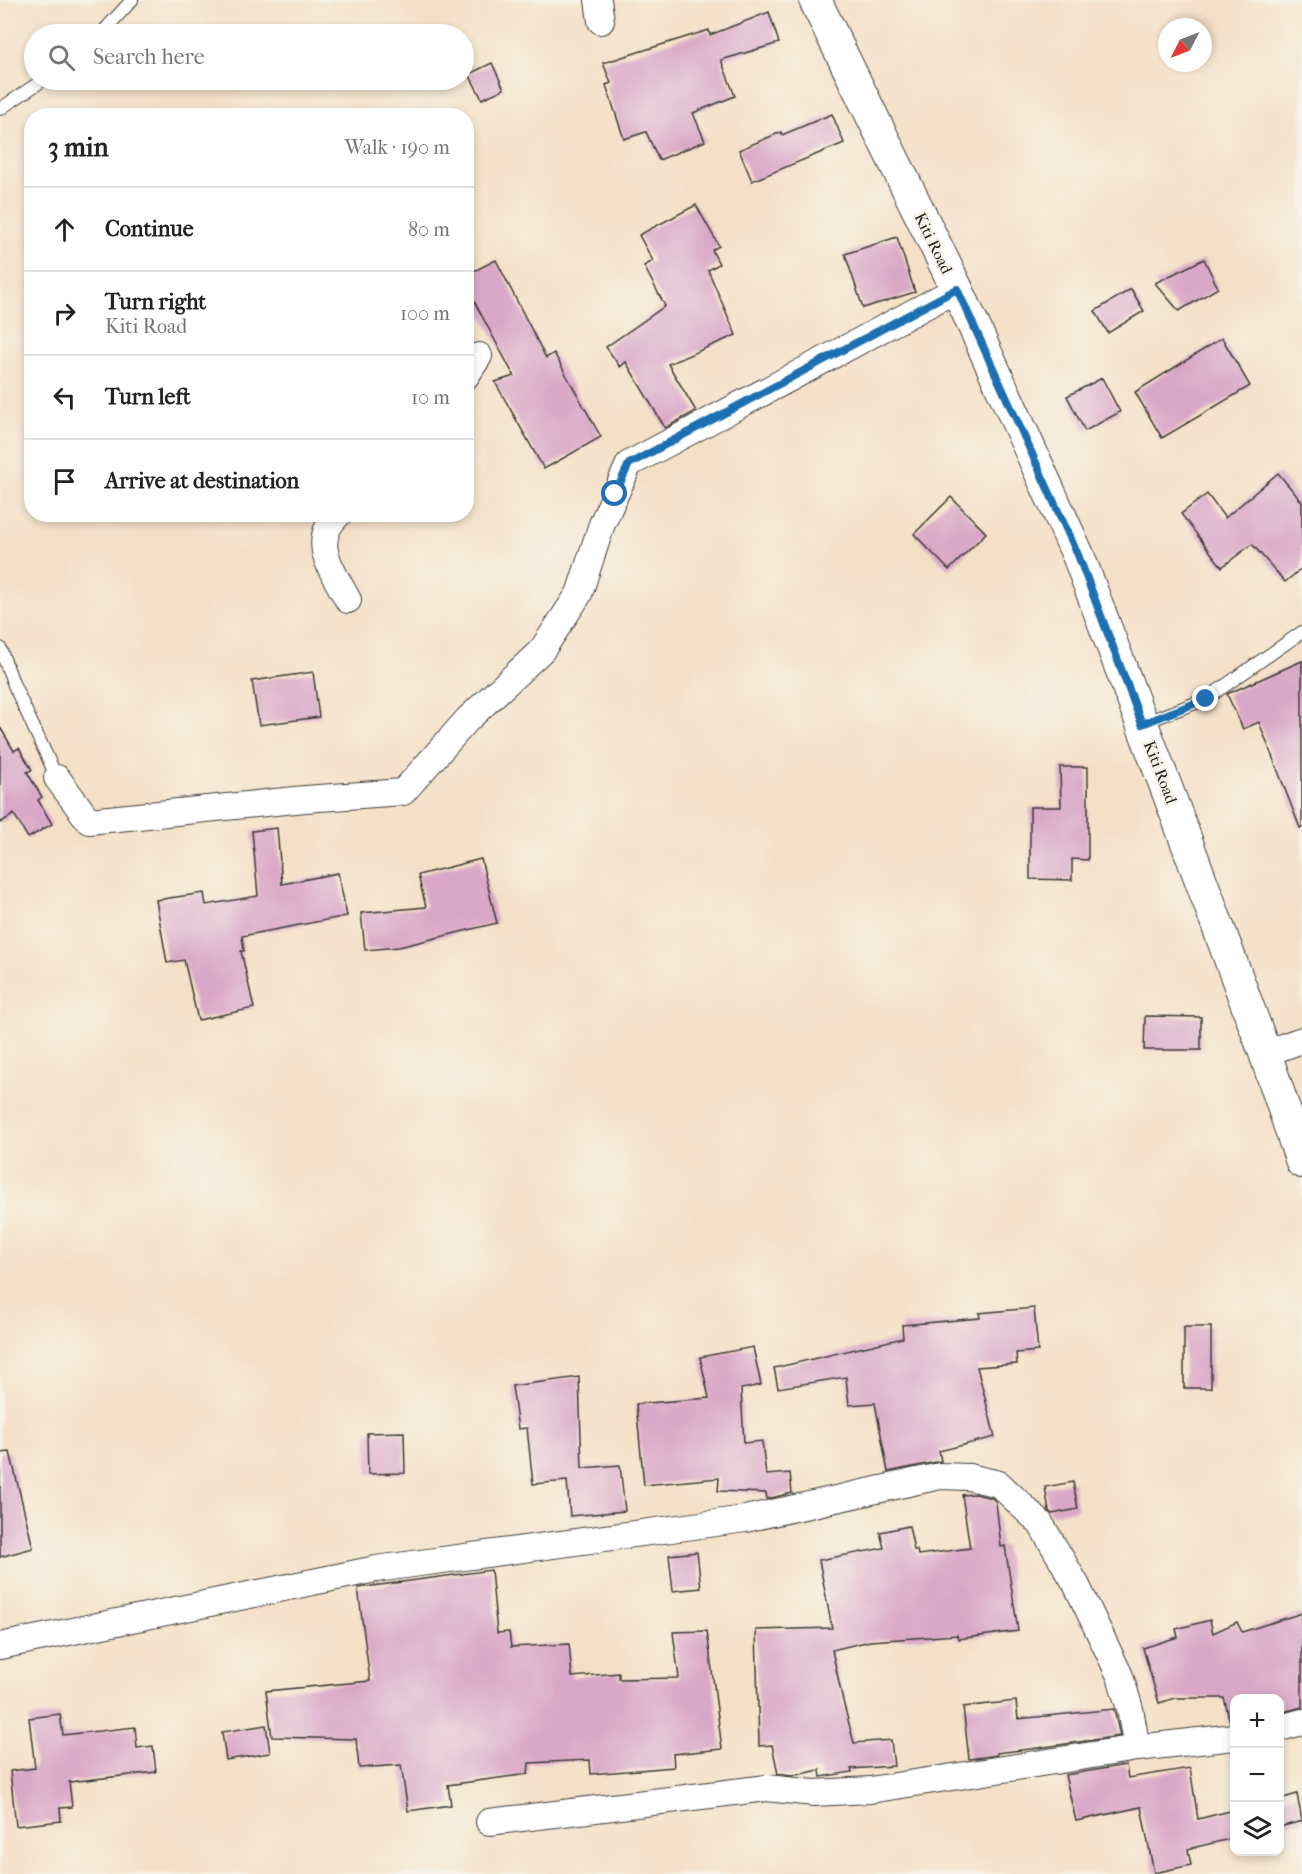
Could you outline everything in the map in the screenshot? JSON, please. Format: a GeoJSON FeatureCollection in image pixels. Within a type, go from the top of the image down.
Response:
{"type":"FeatureCollection","features":[{"type":"Feature","properties":{"kind":"street","name":"Kiti Road"},"geometry":{"type":"LineString","coordinates":[[815,0],[957,289],[1078,555],[1265,1053],[1302,1162]]}},
{"type":"Feature","properties":{"kind":"street"},"geometry":{"type":"LineString","coordinates":[[57,778],[89,821],[294,800],[403,792],[468,719],[542,650],[579,594],[602,524],[629,464],[957,289]]}},
{"type":"Feature","properties":{"kind":"street"},"geometry":{"type":"LineString","coordinates":[[330,522],[323,542],[328,561],[348,600]]}},
{"type":"Feature","properties":{"kind":"street"},"geometry":{"type":"LineString","coordinates":[[1265,1053],[1302,1040]]}},
{"type":"Feature","properties":{"kind":"street"},"geometry":{"type":"LineString","coordinates":[[0,1646],[376,1569],[745,1519],[940,1476],[969,1477],[999,1484],[1040,1523],[1076,1584],[1120,1676],[1130,1709],[1137,1748]]}},
{"type":"Feature","properties":{"kind":"street"},"geometry":{"type":"LineString","coordinates":[[1284,1727],[1302,1722]]}},
{"type":"Feature","properties":{"kind":"street"},"geometry":{"type":"LineString","coordinates":[[489,1822],[767,1788],[814,1793],[870,1790],[1137,1748],[1230,1737]]}},
{"type":"Feature","properties":{"kind":"lane"},"geometry":{"type":"LineString","coordinates":[[110,24],[132,0]]}},
{"type":"Feature","properties":{"kind":"lane"},"geometry":{"type":"LineString","coordinates":[[0,109],[28,90]]}},
{"type":"Feature","properties":{"kind":"lane"},"geometry":{"type":"LineString","coordinates":[[1142,724],[1206,699],[1302,632]]}},
{"type":"Feature","properties":{"kind":"lane"},"geometry":{"type":"LineString","coordinates":[[0,648],[14,685],[57,778]]}},
{"type":"Feature","properties":{"kind":"building"},"geometry":{"type":"Polygon","coordinates":[[[769,12],[779,43],[721,60],[735,96],[693,113],[705,141],[659,160],[646,132],[624,139],[606,85],[611,83],[603,63],[709,30],[710,35],[769,12]]]}},
{"type":"Feature","properties":{"kind":"building"},"geometry":{"type":"Polygon","coordinates":[[[492,63],[504,89],[482,99],[474,84],[474,72],[492,63]]]}},
{"type":"Feature","properties":{"kind":"building"},"geometry":{"type":"Polygon","coordinates":[[[832,114],[844,143],[752,181],[739,150],[832,114]]]}},
{"type":"Feature","properties":{"kind":"building"},"geometry":{"type":"Polygon","coordinates":[[[696,205],[719,246],[712,250],[719,264],[708,270],[736,335],[668,364],[696,411],[665,428],[626,362],[620,367],[606,347],[665,306],[644,266],[653,261],[639,235],[696,205]]]}},
{"type":"Feature","properties":{"kind":"building"},"geometry":{"type":"Polygon","coordinates":[[[897,237],[915,292],[863,308],[845,254],[897,237]]]}},
{"type":"Feature","properties":{"kind":"building"},"geometry":{"type":"Polygon","coordinates":[[[1204,259],[1218,288],[1179,311],[1155,283],[1204,259]]]}},
{"type":"Feature","properties":{"kind":"building"},"geometry":{"type":"Polygon","coordinates":[[[496,260],[546,358],[554,353],[601,437],[544,469],[495,382],[514,376],[474,301],[474,271],[496,260]]]}},
{"type":"Feature","properties":{"kind":"building"},"geometry":{"type":"Polygon","coordinates":[[[1131,289],[1144,311],[1108,333],[1095,311],[1131,289]]]}},
{"type":"Feature","properties":{"kind":"building"},"geometry":{"type":"Polygon","coordinates":[[[1222,338],[1250,386],[1162,438],[1135,392],[1222,338]]]}},
{"type":"Feature","properties":{"kind":"building"},"geometry":{"type":"Polygon","coordinates":[[[1102,378],[1120,412],[1085,431],[1067,396],[1102,378]]]}},
{"type":"Feature","properties":{"kind":"building"},"geometry":{"type":"Polygon","coordinates":[[[1278,473],[1302,502],[1302,568],[1285,582],[1252,544],[1222,567],[1181,514],[1207,494],[1225,518],[1278,473]]]}},
{"type":"Feature","properties":{"kind":"building"},"geometry":{"type":"Polygon","coordinates":[[[951,497],[986,533],[949,570],[914,534],[951,497]]]}},
{"type":"Feature","properties":{"kind":"building"},"geometry":{"type":"Polygon","coordinates":[[[1302,661],[1302,827],[1300,828],[1259,722],[1243,729],[1227,694],[1302,661]]]}},
{"type":"Feature","properties":{"kind":"building"},"geometry":{"type":"Polygon","coordinates":[[[313,672],[319,717],[259,725],[252,681],[313,672]]]}},
{"type":"Feature","properties":{"kind":"building"},"geometry":{"type":"Polygon","coordinates":[[[0,727],[14,751],[19,748],[32,770],[27,772],[42,797],[38,800],[52,824],[28,838],[14,814],[0,823],[0,727]]]}},
{"type":"Feature","properties":{"kind":"building"},"geometry":{"type":"Polygon","coordinates":[[[1060,767],[1088,767],[1088,860],[1072,859],[1072,880],[1030,879],[1030,807],[1061,807],[1060,767]]]}},
{"type":"Feature","properties":{"kind":"building"},"geometry":{"type":"Polygon","coordinates":[[[277,828],[282,884],[338,873],[347,916],[242,936],[244,951],[241,951],[254,1008],[198,1020],[184,960],[167,963],[156,900],[204,893],[206,905],[258,896],[252,831],[277,828]]]}},
{"type":"Feature","properties":{"kind":"building"},"geometry":{"type":"Polygon","coordinates":[[[481,859],[497,923],[399,947],[365,950],[361,913],[426,907],[418,875],[481,859]]]}},
{"type":"Feature","properties":{"kind":"building"},"geometry":{"type":"Polygon","coordinates":[[[1145,1016],[1201,1017],[1201,1050],[1144,1050],[1145,1016]]]}},
{"type":"Feature","properties":{"kind":"building"},"geometry":{"type":"Polygon","coordinates":[[[1034,1308],[1038,1351],[1016,1353],[1017,1364],[977,1367],[995,1437],[939,1451],[941,1461],[888,1472],[875,1403],[849,1405],[846,1377],[778,1388],[774,1368],[903,1338],[902,1325],[980,1318],[979,1313],[1034,1308]]]}},
{"type":"Feature","properties":{"kind":"building"},"geometry":{"type":"Polygon","coordinates":[[[1184,1327],[1211,1327],[1211,1388],[1184,1388],[1184,1327]]]}},
{"type":"Feature","properties":{"kind":"building"},"geometry":{"type":"Polygon","coordinates":[[[753,1347],[761,1385],[741,1389],[744,1443],[762,1441],[766,1475],[790,1473],[792,1493],[767,1499],[766,1493],[718,1491],[719,1478],[644,1485],[636,1404],[709,1398],[700,1357],[753,1347]]]}},
{"type":"Feature","properties":{"kind":"building"},"geometry":{"type":"Polygon","coordinates":[[[579,1377],[582,1468],[620,1465],[625,1511],[570,1516],[567,1481],[533,1484],[527,1428],[518,1429],[512,1386],[579,1377]]]}},
{"type":"Feature","properties":{"kind":"building"},"geometry":{"type":"Polygon","coordinates":[[[404,1432],[405,1473],[368,1474],[367,1433],[404,1432]]]}},
{"type":"Feature","properties":{"kind":"building"},"geometry":{"type":"Polygon","coordinates":[[[10,1452],[33,1548],[0,1557],[0,1453],[10,1452]]]}},
{"type":"Feature","properties":{"kind":"building"},"geometry":{"type":"Polygon","coordinates":[[[1073,1482],[1078,1509],[1052,1514],[1049,1511],[1045,1487],[1073,1482]]]}},
{"type":"Feature","properties":{"kind":"building"},"geometry":{"type":"Polygon","coordinates":[[[975,1494],[992,1498],[996,1502],[1001,1547],[1005,1546],[1018,1631],[958,1639],[957,1635],[870,1641],[832,1650],[854,1743],[891,1740],[894,1766],[851,1769],[852,1772],[821,1777],[820,1770],[792,1776],[778,1774],[772,1745],[759,1746],[756,1630],[832,1628],[819,1560],[884,1548],[880,1532],[909,1526],[914,1550],[917,1550],[918,1555],[970,1548],[962,1495],[975,1494]]]}},
{"type":"Feature","properties":{"kind":"building"},"geometry":{"type":"Polygon","coordinates":[[[697,1552],[701,1588],[673,1591],[669,1555],[697,1552]]]}},
{"type":"Feature","properties":{"kind":"building"},"geometry":{"type":"Polygon","coordinates":[[[491,1570],[497,1633],[509,1632],[511,1647],[569,1644],[572,1677],[619,1673],[619,1679],[679,1678],[673,1632],[707,1631],[722,1749],[673,1754],[674,1767],[591,1774],[590,1760],[529,1763],[528,1774],[448,1785],[451,1805],[408,1811],[401,1765],[359,1768],[356,1739],[272,1737],[266,1691],[370,1681],[358,1588],[491,1570]]]}},
{"type":"Feature","properties":{"kind":"building"},"geometry":{"type":"Polygon","coordinates":[[[1302,1613],[1302,1707],[1284,1712],[1284,1694],[1230,1694],[1230,1722],[1224,1698],[1175,1698],[1159,1703],[1143,1648],[1178,1637],[1176,1629],[1210,1620],[1213,1633],[1237,1622],[1242,1632],[1302,1613]]]}},
{"type":"Feature","properties":{"kind":"building"},"geometry":{"type":"Polygon","coordinates":[[[1016,1701],[1018,1719],[1114,1709],[1120,1736],[969,1759],[963,1707],[1016,1701]]]}},
{"type":"Feature","properties":{"kind":"building"},"geometry":{"type":"Polygon","coordinates":[[[60,1714],[63,1735],[135,1727],[137,1748],[153,1746],[156,1772],[69,1782],[72,1807],[60,1808],[61,1821],[16,1826],[10,1771],[35,1768],[29,1718],[60,1714]]]}},
{"type":"Feature","properties":{"kind":"building"},"geometry":{"type":"Polygon","coordinates":[[[266,1725],[270,1753],[226,1760],[222,1732],[266,1725]]]}},
{"type":"Feature","properties":{"kind":"building"},"geometry":{"type":"Polygon","coordinates":[[[1126,1765],[1128,1778],[1190,1768],[1198,1819],[1230,1811],[1230,1839],[1188,1849],[1191,1865],[1154,1873],[1141,1807],[1076,1821],[1065,1775],[1126,1765]]]}},
{"type":"Feature","properties":{"kind":"building"},"geometry":{"type":"Polygon","coordinates":[[[1297,1794],[1302,1821],[1284,1826],[1284,1798],[1297,1794]]]}},
{"type":"Feature","properties":{"kind":"route"},"geometry":{"type":"LineString","coordinates":[[615,494],[629,464],[957,289],[1078,555],[1142,724],[1206,699]]}}]}
